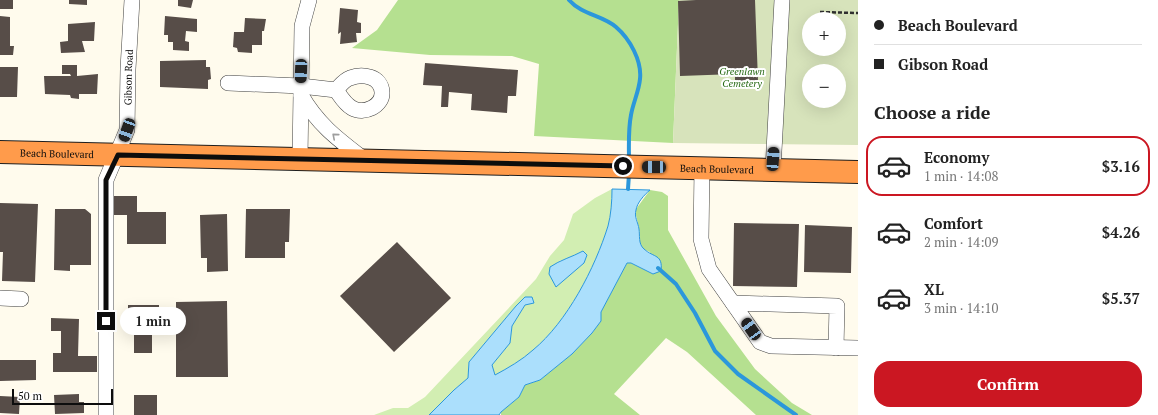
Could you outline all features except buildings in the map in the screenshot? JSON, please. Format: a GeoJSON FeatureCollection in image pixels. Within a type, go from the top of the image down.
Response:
{"type":"FeatureCollection","features":[{"type":"Feature","properties":{"kind":"highway","name":"Beach Boulevard"},"geometry":{"type":"LineString","coordinates":[[0,152],[858,172]]}},
{"type":"Feature","properties":{"kind":"street","name":"Gibson Road"},"geometry":{"type":"LineString","coordinates":[[106,415],[106,180],[118,155],[127,130],[128,69],[132,0]]}},
{"type":"Feature","properties":{"kind":"street"},"geometry":{"type":"LineString","coordinates":[[300,159],[302,26],[309,0]]}},
{"type":"Feature","properties":{"kind":"street"},"geometry":{"type":"LineString","coordinates":[[773,170],[782,0]]}},
{"type":"Feature","properties":{"kind":"street"},"geometry":{"type":"LineString","coordinates":[[228,83],[301,90],[336,90]]}},
{"type":"Feature","properties":{"kind":"street"},"geometry":{"type":"LineString","coordinates":[[301,90],[309,109],[319,122],[336,138],[365,160]]}},
{"type":"Feature","properties":{"kind":"street"},"geometry":{"type":"LineString","coordinates":[[702,168],[701,239],[709,269],[760,342],[771,346],[858,348]]}},
{"type":"Feature","properties":{"kind":"street"},"geometry":{"type":"LineString","coordinates":[[0,298],[21,299]]}},
{"type":"Feature","properties":{"kind":"street"},"geometry":{"type":"LineString","coordinates":[[733,303],[837,306],[836,348]]}},
{"type":"Feature","properties":{"kind":"path"},"geometry":{"type":"LineString","coordinates":[[846,13],[858,13]]}},
{"type":"Feature","properties":{"kind":"green space"},"geometry":{"type":"Polygon","coordinates":[[[398,0],[679,0],[673,143],[534,136],[539,64],[512,56],[430,55],[352,48],[377,30],[398,0]]]}},
{"type":"Feature","properties":{"kind":"green space","name":"Greenlawn Cemetery"},"geometry":{"type":"Polygon","coordinates":[[[679,0],[858,0],[858,145],[673,143],[679,0]]]}},
{"type":"Feature","properties":{"kind":"green space"},"geometry":{"type":"Polygon","coordinates":[[[612,189],[612,203],[608,226],[596,259],[568,310],[557,325],[533,350],[515,364],[495,376],[492,365],[510,343],[512,326],[525,305],[525,297],[469,362],[468,378],[429,415],[374,415],[393,408],[408,408],[425,397],[536,279],[550,256],[564,240],[573,214],[595,198],[612,189]],[[583,251],[571,258],[559,261],[553,281],[556,286],[584,263],[587,255],[583,251]]]}},
{"type":"Feature","properties":{"kind":"green space"},"geometry":{"type":"Polygon","coordinates":[[[650,190],[662,192],[668,196],[668,230],[716,316],[755,369],[792,403],[812,415],[756,415],[687,352],[666,338],[614,394],[640,415],[501,415],[501,412],[519,397],[525,385],[540,380],[572,354],[592,333],[601,321],[601,312],[627,263],[631,263],[653,274],[650,252],[643,249],[640,243],[636,215],[636,209],[650,190]]]}},
{"type":"Feature","properties":{"kind":"water"},"geometry":{"type":"Polygon","coordinates":[[[612,189],[650,190],[639,202],[635,215],[641,245],[644,249],[659,259],[661,262],[661,271],[653,274],[631,263],[627,263],[601,312],[601,321],[592,333],[572,354],[540,380],[525,385],[519,397],[499,415],[429,415],[468,378],[469,362],[525,297],[532,297],[534,303],[525,305],[512,326],[510,343],[492,365],[495,375],[529,354],[557,325],[568,310],[596,259],[608,226],[612,203],[612,189]]]}},
{"type":"Feature","properties":{"kind":"water"},"geometry":{"type":"Polygon","coordinates":[[[583,251],[587,255],[584,263],[556,287],[549,274],[550,267],[583,251]]]}},
{"type":"Feature","properties":{"kind":"waterway"},"geometry":{"type":"LineString","coordinates":[[569,0],[580,9],[605,20],[616,27],[626,38],[637,58],[640,79],[630,121],[629,161]]}},
{"type":"Feature","properties":{"kind":"waterway"},"geometry":{"type":"LineString","coordinates":[[628,189],[629,174]]}},
{"type":"Feature","properties":{"kind":"waterway"},"geometry":{"type":"LineString","coordinates":[[658,268],[676,284],[695,313],[715,351],[738,374],[796,415]]}},
{"type":"Feature","properties":{"kind":"route"},"geometry":{"type":"LineString","coordinates":[[106,321],[106,180],[118,155],[623,166]]}}]}
